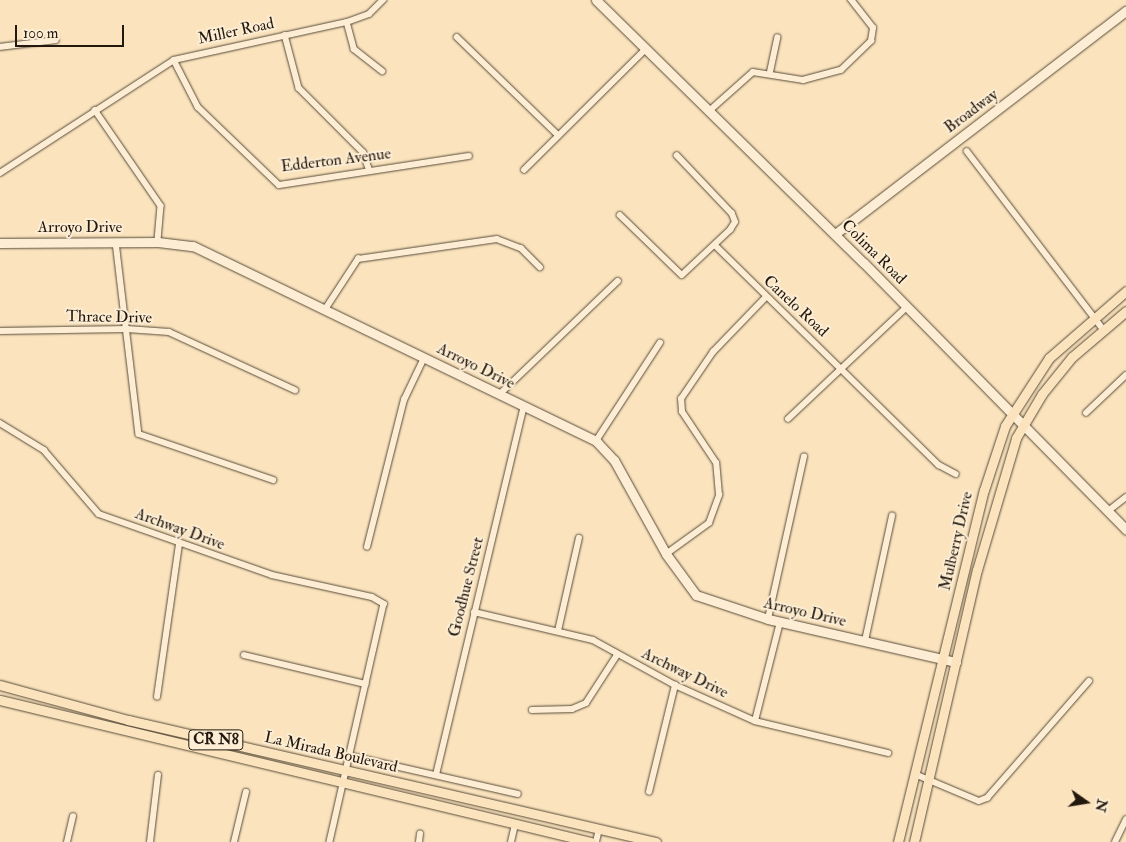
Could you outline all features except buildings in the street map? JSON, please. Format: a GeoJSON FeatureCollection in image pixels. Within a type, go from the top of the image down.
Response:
{"type":"FeatureCollection","features":[{"type":"Feature","properties":{"kind":"main road","name":"Mulberry Drive"},"geometry":{"type":"LineString","coordinates":[[898,842],[988,473],[1013,412],[1049,358],[1095,315],[1126,291]]}},
{"type":"Feature","properties":{"kind":"main road","name":"Mulberry Drive"},"geometry":{"type":"LineString","coordinates":[[914,842],[995,501],[1023,424],[1072,357],[1102,329],[1126,311]]}},
{"type":"Feature","properties":{"kind":"main road","name":"La Mirada Boulevard"},"geometry":{"type":"LineString","coordinates":[[0,685],[347,771],[656,842]]}},
{"type":"Feature","properties":{"kind":"main road","name":"La Mirada Boulevard"},"geometry":{"type":"LineString","coordinates":[[0,700],[343,784],[591,842]]}},
{"type":"Feature","properties":{"kind":"street","name":"Miller Road"},"geometry":{"type":"LineString","coordinates":[[0,173],[174,60],[347,22],[369,14],[384,0]]}},
{"type":"Feature","properties":{"kind":"street","name":"Colima Road"},"geometry":{"type":"LineString","coordinates":[[596,0],[708,112],[835,234],[1013,412],[1126,530]]}},
{"type":"Feature","properties":{"kind":"street"},"geometry":{"type":"LineString","coordinates":[[708,112],[743,77],[770,72],[803,80],[841,70],[871,41],[873,28],[851,0]]}},
{"type":"Feature","properties":{"kind":"street","name":"Broadway"},"geometry":{"type":"LineString","coordinates":[[835,234],[1126,12]]}},
{"type":"Feature","properties":{"kind":"street"},"geometry":{"type":"LineString","coordinates":[[347,22],[354,49],[382,71]]}},
{"type":"Feature","properties":{"kind":"street"},"geometry":{"type":"LineString","coordinates":[[285,35],[299,88],[363,152],[370,170]]}},
{"type":"Feature","properties":{"kind":"street"},"geometry":{"type":"LineString","coordinates":[[457,37],[558,135]]}},
{"type":"Feature","properties":{"kind":"street"},"geometry":{"type":"LineString","coordinates":[[770,72],[777,38]]}},
{"type":"Feature","properties":{"kind":"street"},"geometry":{"type":"LineString","coordinates":[[0,47],[56,40]]}},
{"type":"Feature","properties":{"kind":"street"},"geometry":{"type":"LineString","coordinates":[[524,170],[646,49]]}},
{"type":"Feature","properties":{"kind":"street","name":"Edderton Avenue"},"geometry":{"type":"LineString","coordinates":[[174,60],[198,107],[279,185],[469,156]]}},
{"type":"Feature","properties":{"kind":"street"},"geometry":{"type":"LineString","coordinates":[[95,110],[161,206],[158,242]]}},
{"type":"Feature","properties":{"kind":"street"},"geometry":{"type":"LineString","coordinates":[[966,152],[1095,315],[1102,329]]}},
{"type":"Feature","properties":{"kind":"street"},"geometry":{"type":"LineString","coordinates":[[620,215],[682,275],[715,245],[735,222],[732,214],[677,156]]}},
{"type":"Feature","properties":{"kind":"street"},"geometry":{"type":"LineString","coordinates":[[326,308],[358,259],[497,239],[521,248],[540,267]]}},
{"type":"Feature","properties":{"kind":"street"},"geometry":{"type":"LineString","coordinates":[[116,242],[128,328],[139,434],[273,480]]}},
{"type":"Feature","properties":{"kind":"street","name":"Arroyo Drive"},"geometry":{"type":"LineString","coordinates":[[0,243],[158,242],[193,246],[326,308],[424,358],[596,441],[614,460],[666,554],[696,595],[768,620],[956,662]]}},
{"type":"Feature","properties":{"kind":"street","name":"Canelo Road"},"geometry":{"type":"LineString","coordinates":[[715,245],[766,297],[845,369],[939,465],[956,474]]}},
{"type":"Feature","properties":{"kind":"street"},"geometry":{"type":"LineString","coordinates":[[500,394],[618,281]]}},
{"type":"Feature","properties":{"kind":"street"},"geometry":{"type":"LineString","coordinates":[[666,554],[709,523],[719,495],[716,463],[682,412],[681,399],[713,352],[766,297]]}},
{"type":"Feature","properties":{"kind":"street"},"geometry":{"type":"LineString","coordinates":[[788,419],[845,369],[907,307]]}},
{"type":"Feature","properties":{"kind":"street","name":"Thrace Drive"},"geometry":{"type":"LineString","coordinates":[[0,331],[128,328],[169,332],[295,390]]}},
{"type":"Feature","properties":{"kind":"street"},"geometry":{"type":"LineString","coordinates":[[596,441],[660,343]]}},
{"type":"Feature","properties":{"kind":"street"},"geometry":{"type":"LineString","coordinates":[[367,547],[404,400],[424,358]]}},
{"type":"Feature","properties":{"kind":"street"},"geometry":{"type":"LineString","coordinates":[[1086,413],[1126,375]]}},
{"type":"Feature","properties":{"kind":"street","name":"Goodhue Street"},"geometry":{"type":"LineString","coordinates":[[436,775],[524,406]]}},
{"type":"Feature","properties":{"kind":"street","name":"Archway Drive"},"geometry":{"type":"LineString","coordinates":[[0,423],[44,450],[99,514],[179,545],[272,575],[372,597],[384,604],[366,684]]}},
{"type":"Feature","properties":{"kind":"street"},"geometry":{"type":"LineString","coordinates":[[768,620],[804,457]]}},
{"type":"Feature","properties":{"kind":"street"},"geometry":{"type":"LineString","coordinates":[[1107,512],[1126,497]]}},
{"type":"Feature","properties":{"kind":"street","name":"Arroyo Drive"},"geometry":{"type":"LineString","coordinates":[[865,641],[892,516]]}},
{"type":"Feature","properties":{"kind":"street"},"geometry":{"type":"LineString","coordinates":[[558,631],[579,538]]}},
{"type":"Feature","properties":{"kind":"street"},"geometry":{"type":"LineString","coordinates":[[156,698],[179,545]]}},
{"type":"Feature","properties":{"kind":"street","name":"Archway Drive"},"geometry":{"type":"LineString","coordinates":[[474,612],[593,640],[617,655],[675,685],[755,721],[888,753]]}},
{"type":"Feature","properties":{"kind":"street"},"geometry":{"type":"LineString","coordinates":[[755,721],[780,622]]}},
{"type":"Feature","properties":{"kind":"street"},"geometry":{"type":"LineString","coordinates":[[244,655],[366,684],[330,842]]}},
{"type":"Feature","properties":{"kind":"street"},"geometry":{"type":"LineString","coordinates":[[532,710],[572,709],[586,703],[617,655]]}},
{"type":"Feature","properties":{"kind":"street"},"geometry":{"type":"LineString","coordinates":[[915,774],[979,801],[988,798],[1089,681]]}},
{"type":"Feature","properties":{"kind":"street"},"geometry":{"type":"LineString","coordinates":[[648,792],[675,685]]}},
{"type":"Feature","properties":{"kind":"street","name":"La Mirada Boulevard"},"geometry":{"type":"LineString","coordinates":[[351,756],[518,794]]}},
{"type":"Feature","properties":{"kind":"street"},"geometry":{"type":"LineString","coordinates":[[150,842],[158,775]]}},
{"type":"Feature","properties":{"kind":"street"},"geometry":{"type":"LineString","coordinates":[[234,842],[246,792]]}},
{"type":"Feature","properties":{"kind":"street"},"geometry":{"type":"LineString","coordinates":[[67,842],[73,817]]}},
{"type":"Feature","properties":{"kind":"street"},"geometry":{"type":"LineString","coordinates":[[1115,842],[1126,819]]}},
{"type":"Feature","properties":{"kind":"street"},"geometry":{"type":"LineString","coordinates":[[511,842],[515,824]]}},
{"type":"Feature","properties":{"kind":"street"},"geometry":{"type":"LineString","coordinates":[[596,842],[599,829]]}},
{"type":"Feature","properties":{"kind":"street"},"geometry":{"type":"LineString","coordinates":[[418,842],[420,834]]}}]}
